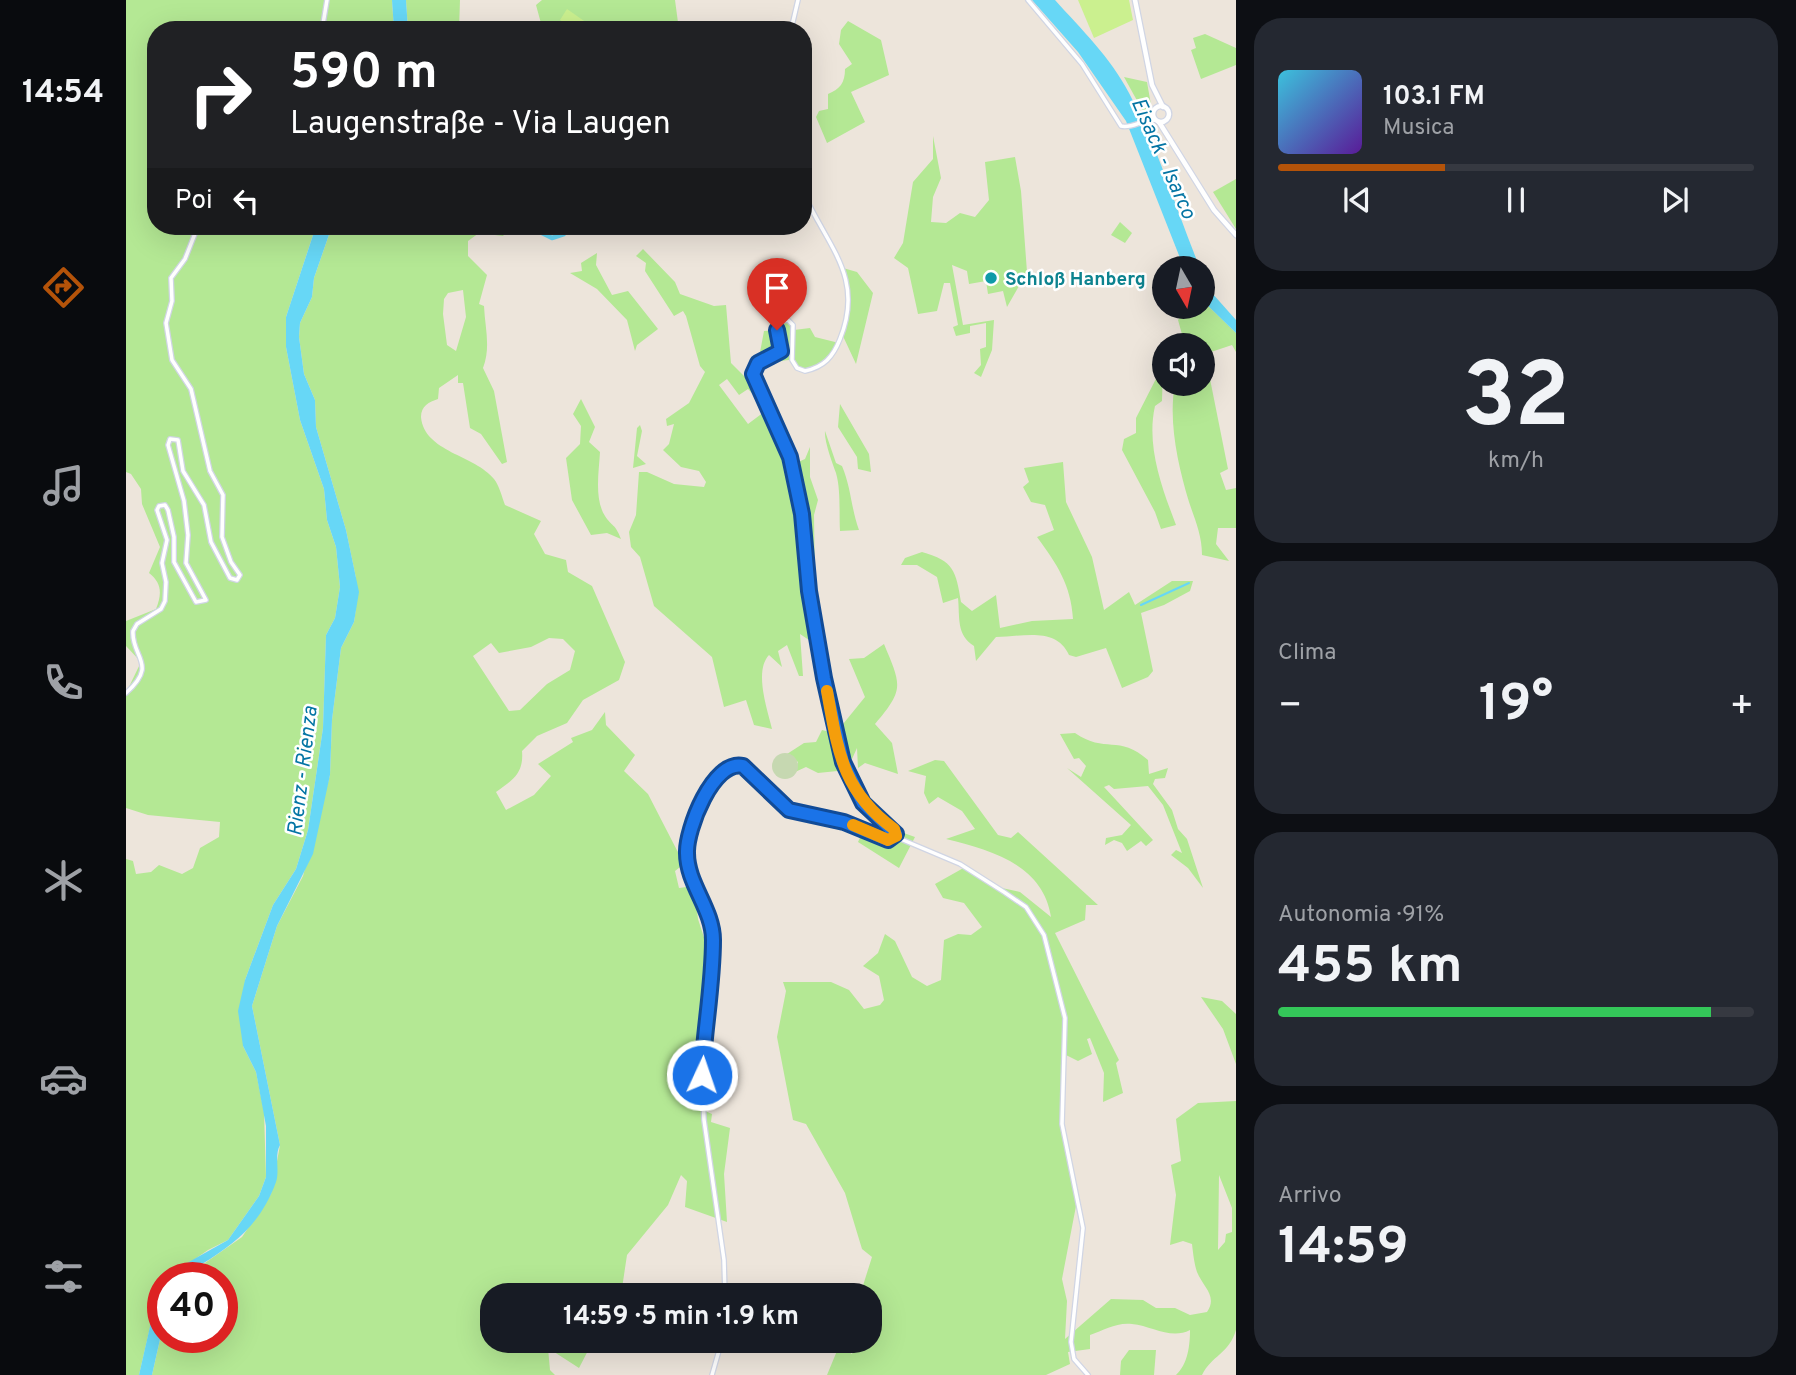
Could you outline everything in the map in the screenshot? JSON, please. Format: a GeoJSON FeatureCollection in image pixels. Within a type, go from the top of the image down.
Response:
{"type":"FeatureCollection","features":[{"type":"Feature","properties":{"kind":"main road"},"geometry":{"type":"LineString","coordinates":[[1135,0],[1152,85],[1153,111],[1157,121],[1174,141],[1214,210],[1236,235]]}},
{"type":"Feature","properties":{"kind":"main road"},"geometry":{"type":"LineString","coordinates":[[1152,85],[1168,112],[1167,119],[1174,141]]}},
{"type":"Feature","properties":{"kind":"main road"},"geometry":{"type":"LineString","coordinates":[[1153,111],[1163,107]]}},
{"type":"Feature","properties":{"kind":"main road"},"geometry":{"type":"LineString","coordinates":[[1157,121],[1167,119]]}},
{"type":"Feature","properties":{"kind":"street"},"geometry":{"type":"LineString","coordinates":[[324,21],[327,0]]}},
{"type":"Feature","properties":{"kind":"street"},"geometry":{"type":"LineString","coordinates":[[793,21],[798,0]]}},
{"type":"Feature","properties":{"kind":"street"},"geometry":{"type":"LineString","coordinates":[[1028,0],[1078,58],[1121,127],[1145,120],[1157,121]]}},
{"type":"Feature","properties":{"kind":"street"},"geometry":{"type":"LineString","coordinates":[[1145,120],[1153,111]]}},
{"type":"Feature","properties":{"kind":"street"},"geometry":{"type":"LineString","coordinates":[[812,209],[843,268],[850,291],[850,308],[834,354],[825,363],[806,371],[797,368],[792,360],[793,325],[788,320],[779,323],[781,351],[758,363],[753,374],[788,452],[794,476],[802,514],[809,591],[843,762],[863,803],[894,829],[896,836]]}},
{"type":"Feature","properties":{"kind":"street"},"geometry":{"type":"LineString","coordinates":[[126,693],[134,685],[143,666],[134,643],[133,631],[137,624],[161,609],[166,595],[162,564],[167,540],[157,510],[159,506],[165,505],[168,510],[176,569],[196,602],[206,600],[186,563],[188,535],[184,501],[168,446],[170,439],[178,440],[186,477],[204,505],[213,547],[230,578],[237,580],[240,575],[231,562],[222,537],[223,495],[210,471],[191,389],[172,360],[166,324],[172,301],[171,278],[185,259],[194,235]]}},
{"type":"Feature","properties":{"kind":"street"},"geometry":{"type":"LineString","coordinates":[[725,1283],[724,1260],[704,1120],[702,1075],[713,932],[707,909],[688,864],[688,838],[710,782],[736,765],[748,769],[780,804],[794,813],[844,822],[888,840],[896,836]]}},
{"type":"Feature","properties":{"kind":"street"},"geometry":{"type":"LineString","coordinates":[[896,836],[960,864],[1004,892],[1026,907],[1044,935],[1065,1018],[1062,1124],[1083,1228],[1070,1342],[1074,1359],[1087,1375]]}},
{"type":"Feature","properties":{"kind":"street"},"geometry":{"type":"LineString","coordinates":[[712,1375],[718,1353]]}},
{"type":"Feature","properties":{"kind":"green space"},"geometry":{"type":"Polygon","coordinates":[[[126,0],[392,0],[393,21],[147,21],[147,235],[313,235],[286,317],[286,347],[300,420],[324,489],[327,520],[336,547],[340,587],[335,618],[326,635],[323,728],[308,830],[296,869],[273,905],[245,980],[243,1046],[256,1072],[264,1112],[266,1177],[259,1196],[228,1240],[191,1262],[147,1262],[147,1340],[139,1375],[126,1375],[126,859],[133,861],[136,874],[151,872],[159,865],[182,874],[193,868],[200,848],[219,837],[220,822],[148,815],[126,808],[126,693],[141,662],[126,646],[126,621],[156,609],[160,589],[149,573],[160,547],[142,504],[141,489],[131,474],[126,472],[126,0]]]}},
{"type":"Feature","properties":{"kind":"green space"},"geometry":{"type":"Polygon","coordinates":[[[406,0],[460,0],[459,21],[407,21],[406,0]]]}},
{"type":"Feature","properties":{"kind":"green space"},"geometry":{"type":"Polygon","coordinates":[[[542,0],[675,0],[678,21],[540,21],[536,5],[542,0]]]}},
{"type":"Feature","properties":{"kind":"green space"},"geometry":{"type":"Polygon","coordinates":[[[1078,0],[1129,0],[1133,20],[1094,38],[1078,0]]]}},
{"type":"Feature","properties":{"kind":"green space"},"geometry":{"type":"Polygon","coordinates":[[[567,9],[584,21],[562,21],[567,9]]]}},
{"type":"Feature","properties":{"kind":"green space"},"geometry":{"type":"Polygon","coordinates":[[[848,21],[881,40],[889,75],[851,92],[865,122],[827,143],[816,117],[819,111],[828,109],[828,94],[841,85],[845,69],[852,64],[839,44],[841,30],[848,21]]]}},
{"type":"Feature","properties":{"kind":"green space"},"geometry":{"type":"Polygon","coordinates":[[[1205,34],[1236,48],[1236,65],[1201,79],[1191,50],[1196,48],[1193,38],[1205,34]]]}},
{"type":"Feature","properties":{"kind":"green space"},"geometry":{"type":"Polygon","coordinates":[[[1124,77],[1147,82],[1151,105],[1145,115],[1124,77]]]}},
{"type":"Feature","properties":{"kind":"green space"},"geometry":{"type":"Polygon","coordinates":[[[933,136],[941,178],[933,197],[931,222],[946,223],[960,213],[975,217],[989,200],[985,162],[1015,157],[1021,191],[1027,272],[1007,307],[1003,291],[988,294],[986,281],[969,284],[967,271],[952,265],[963,325],[994,320],[992,350],[981,377],[974,373],[981,365],[980,349],[986,347],[986,323],[970,326],[970,333],[956,336],[953,327],[958,325],[950,283],[944,283],[937,311],[918,314],[908,268],[894,258],[903,243],[913,182],[933,159],[933,136]]]}},
{"type":"Feature","properties":{"kind":"green space"},"geometry":{"type":"Polygon","coordinates":[[[1236,179],[1236,229],[1213,192],[1236,179]]]}},
{"type":"Feature","properties":{"kind":"green space"},"geometry":{"type":"Polygon","coordinates":[[[1120,222],[1132,233],[1125,243],[1111,235],[1120,222]]]}},
{"type":"Feature","properties":{"kind":"green space"},"geometry":{"type":"Polygon","coordinates":[[[329,235],[476,235],[468,241],[468,256],[487,275],[479,304],[484,306],[487,337],[483,368],[494,391],[507,462],[502,464],[481,434],[470,428],[463,383],[458,383],[458,375],[439,388],[438,399],[422,410],[424,429],[440,446],[486,471],[494,479],[505,505],[541,521],[534,534],[545,554],[566,560],[568,572],[592,586],[625,662],[619,680],[583,700],[567,723],[537,736],[522,751],[521,765],[516,775],[496,792],[506,810],[534,795],[551,776],[538,764],[573,742],[571,738],[592,730],[605,712],[606,725],[635,755],[624,771],[648,794],[684,864],[675,871],[679,888],[694,886],[698,919],[709,953],[705,1111],[712,1114],[711,1122],[730,1128],[724,1174],[727,1222],[685,1207],[687,1181],[681,1175],[668,1205],[627,1255],[623,1283],[480,1283],[480,1353],[548,1353],[550,1370],[555,1375],[152,1375],[157,1353],[238,1353],[238,1262],[206,1262],[242,1237],[271,1194],[280,1145],[252,1006],[277,926],[303,876],[330,775],[332,720],[341,648],[354,622],[356,608],[356,578],[346,530],[316,427],[315,400],[304,374],[300,323],[312,297],[314,278],[329,235]],[[463,290],[448,293],[444,299],[447,345],[456,351],[466,317],[463,290]],[[549,638],[531,647],[499,653],[491,643],[473,656],[509,711],[520,710],[547,684],[570,670],[575,651],[563,639],[549,638]]]}},
{"type":"Feature","properties":{"kind":"green space"},"geometry":{"type":"Polygon","coordinates":[[[643,249],[675,282],[680,294],[714,306],[726,305],[731,363],[748,380],[763,405],[748,389],[739,395],[727,379],[719,385],[748,424],[764,412],[773,399],[796,463],[805,459],[810,447],[810,477],[818,500],[814,515],[815,590],[821,624],[815,644],[800,634],[803,676],[799,676],[787,645],[778,651],[782,667],[769,655],[765,662],[762,670],[763,690],[772,729],[754,725],[746,700],[724,707],[712,657],[654,606],[640,557],[631,547],[629,532],[636,515],[639,472],[647,472],[674,484],[704,487],[706,482],[699,471],[681,467],[663,450],[669,444],[674,424],[667,426],[666,419],[689,403],[705,372],[700,366],[686,316],[683,311],[674,316],[645,271],[646,263],[636,256],[643,249]]]}},
{"type":"Feature","properties":{"kind":"green space"},"geometry":{"type":"Polygon","coordinates":[[[597,253],[596,265],[612,295],[628,291],[658,329],[637,345],[635,351],[627,320],[597,289],[570,273],[582,271],[581,263],[597,253]]]}},
{"type":"Feature","properties":{"kind":"green space"},"geometry":{"type":"Polygon","coordinates":[[[843,268],[857,272],[873,293],[856,364],[842,334],[850,299],[843,268]]]}},
{"type":"Feature","properties":{"kind":"green space"},"geometry":{"type":"Polygon","coordinates":[[[1215,313],[1236,333],[1236,352],[1232,345],[1215,351],[1215,333],[1182,333],[1178,320],[1215,319],[1215,313]]]}},
{"type":"Feature","properties":{"kind":"green space"},"geometry":{"type":"Polygon","coordinates":[[[788,320],[794,330],[810,328],[815,337],[839,343],[824,362],[813,368],[800,370],[792,360],[758,363],[764,331],[777,330],[779,323],[788,320]]]}},
{"type":"Feature","properties":{"kind":"green space"},"geometry":{"type":"Polygon","coordinates":[[[1152,387],[1152,396],[1162,396],[1162,401],[1155,406],[1154,451],[1161,482],[1176,525],[1161,529],[1155,512],[1122,450],[1124,439],[1136,433],[1136,418],[1152,387]]]}},
{"type":"Feature","properties":{"kind":"green space"},"geometry":{"type":"Polygon","coordinates":[[[1213,396],[1228,469],[1220,473],[1226,490],[1236,488],[1236,528],[1218,528],[1216,544],[1229,561],[1202,555],[1175,443],[1173,398],[1213,396]]]}},
{"type":"Feature","properties":{"kind":"green space"},"geometry":{"type":"Polygon","coordinates":[[[581,399],[595,427],[589,442],[600,452],[599,502],[621,539],[607,533],[591,535],[572,500],[566,458],[580,444],[581,426],[573,414],[581,399]]]}},
{"type":"Feature","properties":{"kind":"green space"},"geometry":{"type":"Polygon","coordinates":[[[840,404],[869,454],[871,472],[858,469],[857,457],[838,427],[840,404]]]}},
{"type":"Feature","properties":{"kind":"green space"},"geometry":{"type":"Polygon","coordinates":[[[640,425],[642,431],[637,456],[646,464],[633,468],[637,428],[640,425]]]}},
{"type":"Feature","properties":{"kind":"green space"},"geometry":{"type":"Polygon","coordinates":[[[825,431],[836,463],[842,466],[845,474],[859,530],[840,531],[838,480],[825,431]]]}},
{"type":"Feature","properties":{"kind":"green space"},"geometry":{"type":"Polygon","coordinates":[[[1063,462],[1066,502],[1092,557],[1104,610],[1129,592],[1135,605],[1172,581],[1193,581],[1190,591],[1164,605],[1141,613],[1153,671],[1148,677],[1122,688],[1106,648],[1076,657],[1069,655],[1056,640],[1037,635],[996,637],[976,661],[974,646],[964,637],[962,631],[958,598],[943,603],[937,577],[917,565],[901,565],[905,558],[922,552],[941,559],[955,575],[961,602],[972,611],[996,595],[1000,628],[1032,621],[1073,619],[1062,575],[1037,537],[1054,530],[1045,505],[1031,502],[1023,487],[1029,482],[1024,468],[1063,462]]]}},
{"type":"Feature","properties":{"kind":"green space"},"geometry":{"type":"Polygon","coordinates":[[[884,644],[897,678],[897,686],[896,694],[875,724],[892,743],[898,774],[865,763],[858,768],[857,748],[847,770],[818,773],[806,767],[795,772],[798,762],[787,754],[804,743],[816,742],[822,730],[834,733],[865,697],[849,659],[864,658],[884,644]]]}},
{"type":"Feature","properties":{"kind":"green space"},"geometry":{"type":"Polygon","coordinates":[[[1075,733],[1095,742],[1138,752],[1148,760],[1149,774],[1168,768],[1165,778],[1155,779],[1153,784],[1172,810],[1178,829],[1187,839],[1203,888],[1188,868],[1171,855],[1176,850],[1182,853],[1163,805],[1148,786],[1114,789],[1109,785],[1104,787],[1153,840],[1146,846],[1141,841],[1127,851],[1122,843],[1114,840],[1105,845],[1106,838],[1122,835],[1131,825],[1067,768],[1081,777],[1086,766],[1079,758],[1074,759],[1060,734],[1075,733]]]}},
{"type":"Feature","properties":{"kind":"green space"},"geometry":{"type":"Polygon","coordinates":[[[785,753],[794,757],[798,766],[794,775],[785,779],[776,775],[772,766],[776,757],[785,753]]]}},
{"type":"Feature","properties":{"kind":"green space"},"geometry":{"type":"Polygon","coordinates":[[[935,760],[944,761],[998,835],[1011,838],[1018,832],[1098,905],[1086,905],[1085,920],[1055,933],[1119,1060],[1116,1063],[1123,1093],[1103,1102],[1104,1073],[1090,1038],[1087,1039],[1092,1054],[1078,1061],[1066,1055],[1062,1124],[1076,1206],[1062,1279],[1067,1301],[1065,1339],[1111,1299],[1143,1300],[1156,1308],[1175,1308],[1190,1315],[1207,1312],[1210,1296],[1197,1272],[1192,1244],[1183,1241],[1170,1245],[1176,1195],[1171,1165],[1181,1161],[1176,1119],[1198,1103],[1236,1101],[1236,1330],[1225,1350],[1202,1375],[1176,1375],[1186,1360],[1190,1330],[1176,1334],[1139,1325],[1121,1324],[1090,1335],[1090,1349],[1068,1352],[1070,1364],[1046,1375],[827,1375],[836,1353],[882,1353],[882,1283],[864,1283],[872,1257],[862,1249],[845,1193],[806,1124],[793,1120],[777,1037],[786,991],[783,982],[831,982],[849,990],[864,1009],[880,1005],[884,1000],[879,976],[863,966],[878,953],[885,934],[895,941],[912,977],[927,986],[941,980],[944,940],[958,934],[971,935],[982,927],[964,903],[943,898],[935,884],[967,866],[1002,888],[1020,892],[1051,917],[1046,899],[1026,872],[1012,862],[980,848],[946,839],[975,829],[962,811],[938,797],[929,804],[924,793],[926,776],[908,771],[935,760]],[[1219,1175],[1218,1250],[1225,1242],[1226,1234],[1232,1232],[1232,1208],[1219,1175]]]}},
{"type":"Feature","properties":{"kind":"green space"},"geometry":{"type":"Polygon","coordinates":[[[864,829],[889,839],[898,831],[915,837],[899,868],[858,842],[864,829]]]}},
{"type":"Feature","properties":{"kind":"green space"},"geometry":{"type":"Polygon","coordinates":[[[1201,997],[1222,1001],[1236,1014],[1236,1064],[1223,1029],[1201,997]]]}},
{"type":"Feature","properties":{"kind":"green space"},"geometry":{"type":"Polygon","coordinates":[[[1129,1350],[1156,1350],[1154,1375],[1120,1375],[1121,1361],[1129,1350]]]}},
{"type":"Feature","properties":{"kind":"green space"},"geometry":{"type":"Polygon","coordinates":[[[556,1353],[587,1353],[579,1368],[556,1353]]]}},
{"type":"Feature","properties":{"kind":"water"},"geometry":{"type":"Polygon","coordinates":[[[392,0],[406,0],[407,21],[393,21],[392,0]]]}},
{"type":"Feature","properties":{"kind":"water"},"geometry":{"type":"Polygon","coordinates":[[[1032,0],[1055,0],[1095,44],[1122,80],[1140,114],[1195,256],[1179,256],[1126,121],[1078,52],[1032,0]]]}},
{"type":"Feature","properties":{"kind":"water"},"geometry":{"type":"Polygon","coordinates":[[[313,235],[329,235],[314,278],[312,297],[300,323],[299,337],[304,374],[315,400],[316,427],[346,530],[359,592],[354,622],[341,648],[332,720],[330,775],[313,854],[277,926],[252,1006],[280,1145],[276,1182],[263,1209],[237,1239],[206,1262],[189,1262],[228,1240],[259,1196],[266,1177],[266,1126],[256,1072],[243,1046],[238,1011],[245,980],[273,905],[296,869],[308,830],[323,728],[326,635],[335,618],[340,587],[336,547],[327,520],[324,489],[300,420],[286,347],[286,317],[313,235]]]}},
{"type":"Feature","properties":{"kind":"water"},"geometry":{"type":"Polygon","coordinates":[[[1215,296],[1236,320],[1236,333],[1215,313],[1215,296]]]}},
{"type":"Feature","properties":{"kind":"water"},"geometry":{"type":"Polygon","coordinates":[[[147,1340],[147,1353],[157,1353],[152,1375],[139,1375],[147,1340]]]}},
{"type":"Feature","properties":{"kind":"waterway"},"geometry":{"type":"LineString","coordinates":[[546,235],[552,238],[561,235]]}},
{"type":"Feature","properties":{"kind":"waterway"},"geometry":{"type":"LineString","coordinates":[[1141,605],[1189,583]]}},
{"type":"Feature","properties":{"kind":"slow traffic"},"geometry":{"type":"LineString","coordinates":[[827,691],[847,774],[869,811],[894,829],[896,836],[888,840],[853,825]]}},
{"type":"Feature","properties":{"kind":"place","name":"Schloß Hanberg"},"geometry":{"type":"Point","coordinates":[991,278]}},
{"type":"Feature","properties":{"kind":"route"},"geometry":{"type":"LineString","coordinates":[[702,1075],[713,932],[707,909],[688,864],[687,853],[688,838],[710,782],[730,767],[743,766],[780,804],[794,813],[844,822],[888,840],[896,834],[894,829],[869,811],[863,803],[847,774],[837,739],[809,591],[802,514],[790,457],[753,374],[758,363],[778,356],[781,351],[782,343],[777,330]]}},
{"type":"Feature","properties":{"kind":"water label","name":"Eisack - Isarco"},"geometry":{"type":"Point","coordinates":[1164,158]}},
{"type":"Feature","properties":{"kind":"water label","name":"Rienz - Rienza"},"geometry":{"type":"Point","coordinates":[302,771]}}]}
